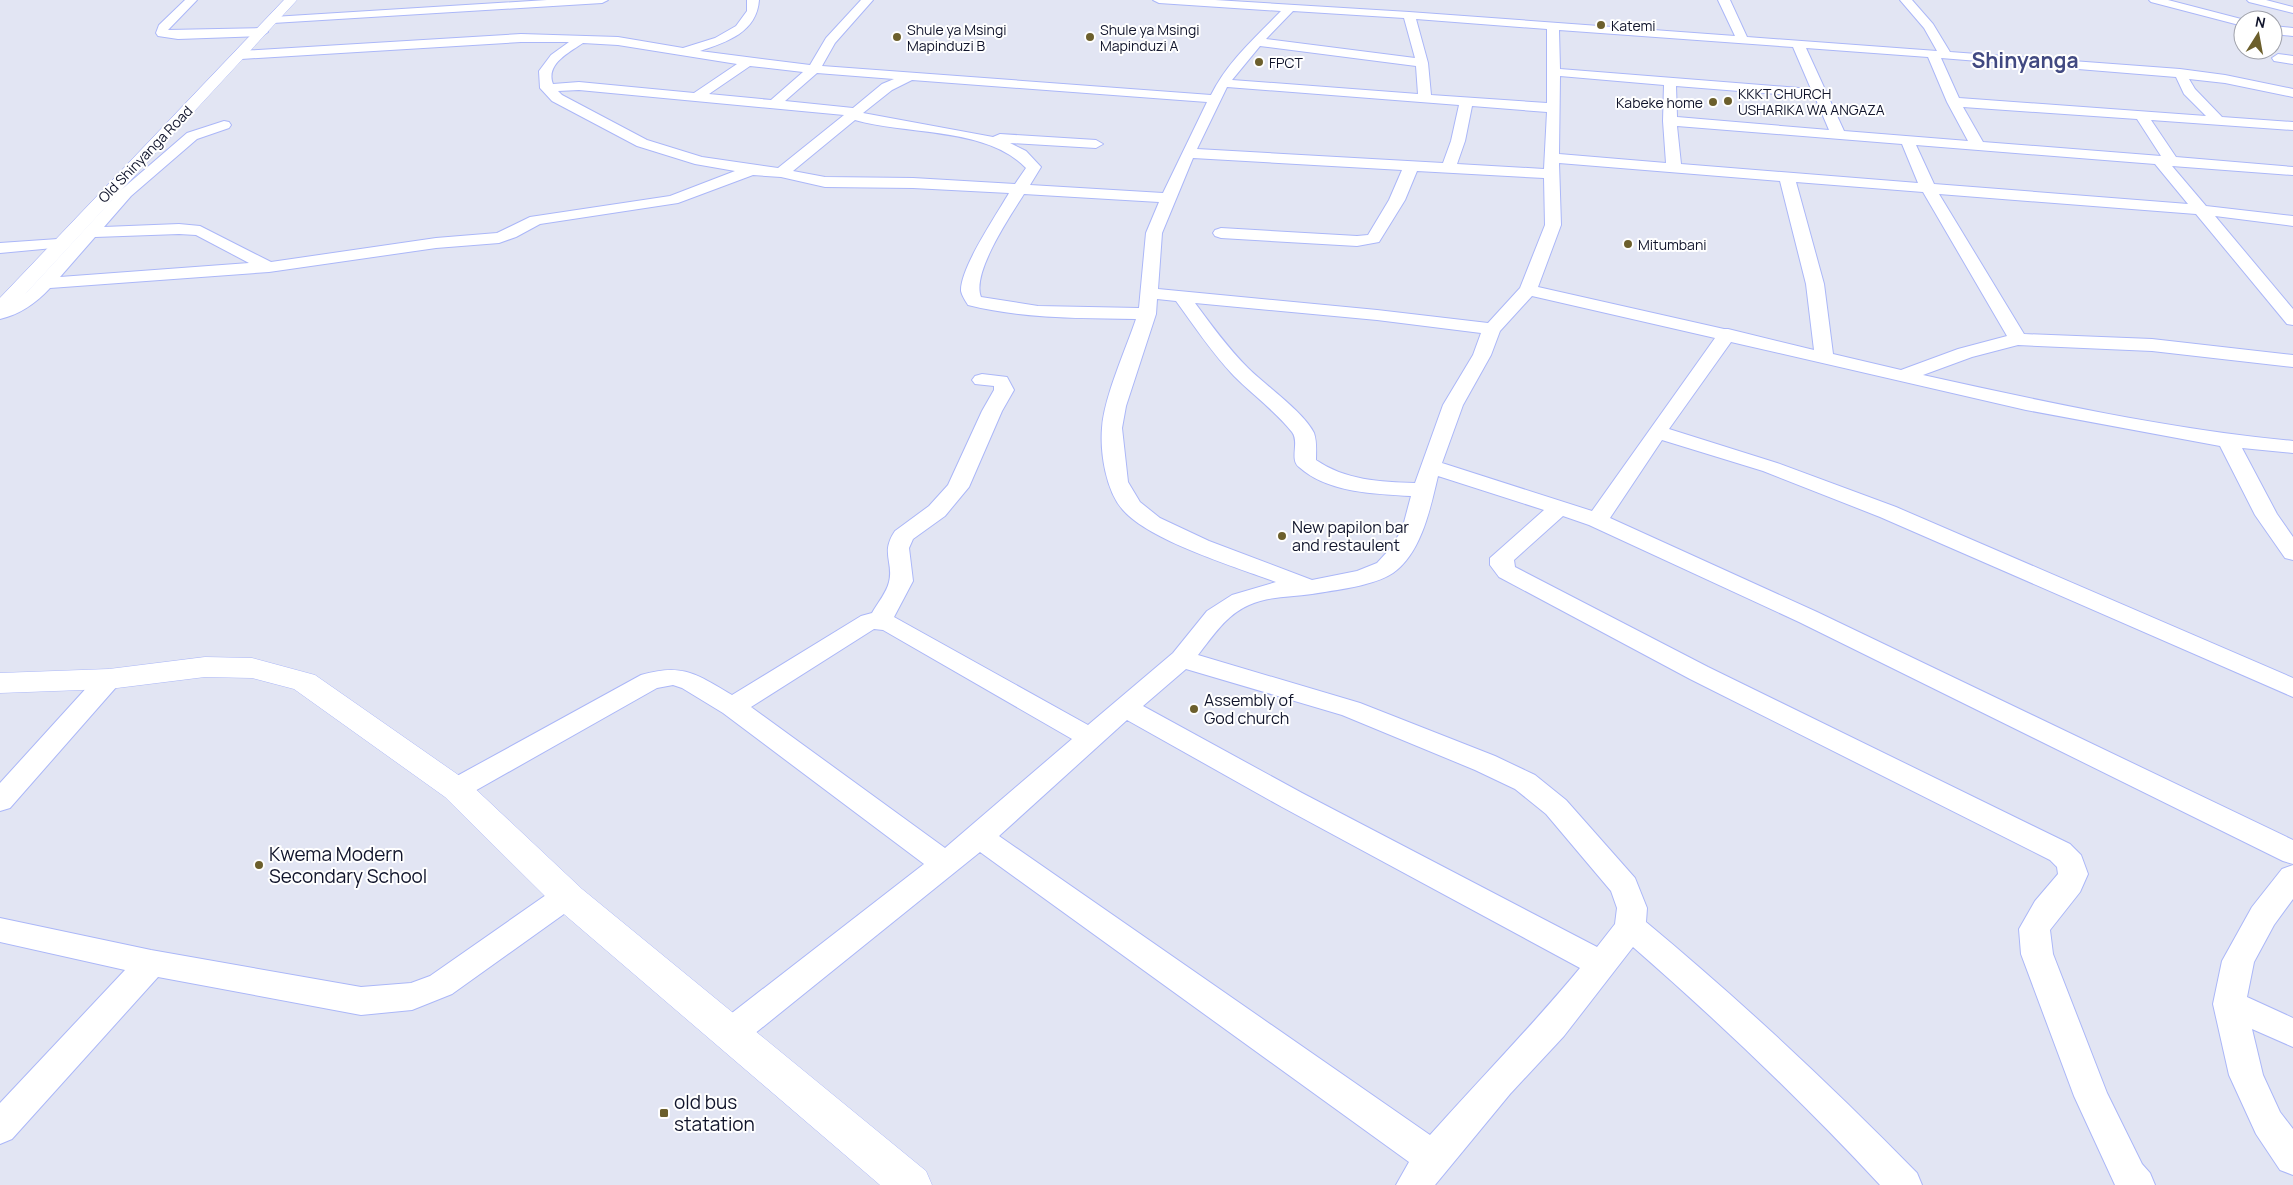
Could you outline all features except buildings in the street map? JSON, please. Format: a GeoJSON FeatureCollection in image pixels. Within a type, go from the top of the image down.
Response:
{"type":"FeatureCollection","features":[{"type":"Feature","properties":{"kind":"main road","name":"Old Shinyanga Road"},"geometry":{"type":"LineString","coordinates":[[0,310],[58,244],[241,55],[290,0]]}},
{"type":"Feature","properties":{"kind":"main road"},"geometry":{"type":"LineString","coordinates":[[0,683],[109,679],[205,666],[252,668],[304,682],[456,789],[567,896],[732,1032],[912,1185]]}},
{"type":"Feature","properties":{"kind":"street"},"geometry":{"type":"LineString","coordinates":[[191,0],[163,27],[162,33],[178,35],[268,26],[301,18],[602,0]]}},
{"type":"Feature","properties":{"kind":"street"},"geometry":{"type":"LineString","coordinates":[[683,52],[723,38],[744,24],[750,16],[753,0]]}},
{"type":"Feature","properties":{"kind":"street"},"geometry":{"type":"LineString","coordinates":[[774,104],[814,68],[830,41],[866,0]]}},
{"type":"Feature","properties":{"kind":"street"},"geometry":{"type":"LineString","coordinates":[[1160,0],[1255,3],[1290,8],[1409,15],[2180,73],[2225,79],[2293,93]]}},
{"type":"Feature","properties":{"kind":"street"},"geometry":{"type":"LineString","coordinates":[[1724,0],[1743,40]]}},
{"type":"Feature","properties":{"kind":"street"},"geometry":{"type":"LineString","coordinates":[[1906,0],[1929,26],[1954,102],[1978,146]]}},
{"type":"Feature","properties":{"kind":"street"},"geometry":{"type":"LineString","coordinates":[[2155,0],[2233,20]]}},
{"type":"Feature","properties":{"kind":"street"},"geometry":{"type":"LineString","coordinates":[[2253,0],[2293,10]]}},
{"type":"Feature","properties":{"kind":"street"},"geometry":{"type":"LineString","coordinates":[[271,53],[310,6]]}},
{"type":"Feature","properties":{"kind":"street"},"geometry":{"type":"LineString","coordinates":[[1290,8],[1258,42],[1220,91],[1188,153],[1168,198],[1154,233],[1147,314],[1116,406],[1112,428],[1117,482],[1131,506],[1152,523],[1201,546],[1311,587]]}},
{"type":"Feature","properties":{"kind":"street"},"geometry":{"type":"LineString","coordinates":[[1409,15],[1422,63],[1425,98]]}},
{"type":"Feature","properties":{"kind":"street"},"geometry":{"type":"LineString","coordinates":[[732,1032],[979,837],[1182,659],[1216,616],[1240,600],[1273,590],[1311,587],[1363,577],[1385,568],[1397,555],[1413,530],[1430,466],[1453,405],[1482,355],[1492,329],[1528,290],[1553,225],[1551,166],[1554,108],[1553,26]]}},
{"type":"Feature","properties":{"kind":"street"},"geometry":{"type":"LineString","coordinates":[[241,55],[521,38],[581,39],[618,41],[748,62],[911,76],[1220,91],[1425,98],[1554,108]]}},
{"type":"Feature","properties":{"kind":"street"},"geometry":{"type":"LineString","coordinates":[[581,39],[555,57],[545,67],[543,80],[556,98],[642,142],[700,161],[752,170],[781,172],[825,182],[912,183],[1168,198]]}},
{"type":"Feature","properties":{"kind":"street"},"geometry":{"type":"LineString","coordinates":[[1258,42],[1422,63]]}},
{"type":"Feature","properties":{"kind":"street"},"geometry":{"type":"LineString","coordinates":[[1798,44],[1818,93],[1838,134]]}},
{"type":"Feature","properties":{"kind":"street"},"geometry":{"type":"LineString","coordinates":[[696,97],[748,62]]}},
{"type":"Feature","properties":{"kind":"street"},"geometry":{"type":"LineString","coordinates":[[1554,72],[1818,93]]}},
{"type":"Feature","properties":{"kind":"street"},"geometry":{"type":"LineString","coordinates":[[2180,73],[2189,91],[2217,120]]}},
{"type":"Feature","properties":{"kind":"street"},"geometry":{"type":"LineString","coordinates":[[781,172],[856,114],[887,86],[911,76]]}},
{"type":"Feature","properties":{"kind":"street"},"geometry":{"type":"LineString","coordinates":[[1670,81],[1670,121],[1674,169]]}},
{"type":"Feature","properties":{"kind":"street"},"geometry":{"type":"LineString","coordinates":[[547,88],[579,86],[774,104],[856,114],[880,124],[983,137],[1096,144]]}},
{"type":"Feature","properties":{"kind":"street"},"geometry":{"type":"LineString","coordinates":[[1448,169],[1458,141],[1466,101]]}},
{"type":"Feature","properties":{"kind":"street"},"geometry":{"type":"LineString","coordinates":[[1954,102],[2293,126]]}},
{"type":"Feature","properties":{"kind":"street"},"geometry":{"type":"LineString","coordinates":[[2141,115],[2165,161],[2200,210],[2293,320]]}},
{"type":"Feature","properties":{"kind":"street"},"geometry":{"type":"LineString","coordinates":[[1670,121],[2293,171]]}},
{"type":"Feature","properties":{"kind":"street"},"geometry":{"type":"LineString","coordinates":[[0,314],[21,305],[33,296],[93,232],[126,193],[192,136],[224,125]]}},
{"type":"Feature","properties":{"kind":"street"},"geometry":{"type":"LineString","coordinates":[[983,137],[1011,147],[1030,160],[1034,167],[982,256],[970,284],[970,295],[974,301],[990,306],[1026,310],[1147,314]]}},
{"type":"Feature","properties":{"kind":"street"},"geometry":{"type":"LineString","coordinates":[[1907,140],[1928,188],[2018,339]]}},
{"type":"Feature","properties":{"kind":"street"},"geometry":{"type":"LineString","coordinates":[[1188,153],[1448,169],[1551,166],[1674,169],[2200,210],[2293,221]]}},
{"type":"Feature","properties":{"kind":"street"},"geometry":{"type":"LineString","coordinates":[[1221,233],[1356,241],[1373,239],[1397,200],[1411,167]]}},
{"type":"Feature","properties":{"kind":"street"},"geometry":{"type":"LineString","coordinates":[[45,283],[268,267],[436,243],[498,238],[544,218],[673,200],[752,170]]}},
{"type":"Feature","properties":{"kind":"street"},"geometry":{"type":"LineString","coordinates":[[1787,178],[1815,284],[1824,358]]}},
{"type":"Feature","properties":{"kind":"street"},"geometry":{"type":"LineString","coordinates":[[93,232],[179,229],[200,231],[268,267]]}},
{"type":"Feature","properties":{"kind":"street"},"geometry":{"type":"LineString","coordinates":[[0,248],[58,244]]}},
{"type":"Feature","properties":{"kind":"street"},"geometry":{"type":"LineString","coordinates":[[1528,290],[1728,334],[2026,404],[2228,441],[2293,447]]}},
{"type":"Feature","properties":{"kind":"street"},"geometry":{"type":"LineString","coordinates":[[1150,293],[1377,315],[1492,329]]}},
{"type":"Feature","properties":{"kind":"street"},"geometry":{"type":"LineString","coordinates":[[1181,295],[1221,351],[1272,398],[1303,432],[1306,441],[1305,462],[1316,471],[1358,485],[1425,490]]}},
{"type":"Feature","properties":{"kind":"street"},"geometry":{"type":"LineString","coordinates":[[1597,520],[1657,432],[1728,334]]}},
{"type":"Feature","properties":{"kind":"street"},"geometry":{"type":"LineString","coordinates":[[1904,375],[1965,354],[2018,339],[2152,345],[2293,361]]}},
{"type":"Feature","properties":{"kind":"street"},"geometry":{"type":"LineString","coordinates":[[880,620],[894,598],[901,581],[898,548],[903,536],[937,511],[958,487],[992,411],[1004,390],[1000,381],[982,380]]}},
{"type":"Feature","properties":{"kind":"street"},"geometry":{"type":"LineString","coordinates":[[1657,432],[1770,467],[1888,512],[2293,688]]}},
{"type":"Feature","properties":{"kind":"street"},"geometry":{"type":"LineString","coordinates":[[2228,441],[2266,515],[2293,553]]}},
{"type":"Feature","properties":{"kind":"street"},"geometry":{"type":"LineString","coordinates":[[1430,466],[1597,520],[1808,617],[2293,853]]}},
{"type":"Feature","properties":{"kind":"street"},"geometry":{"type":"LineString","coordinates":[[1559,508],[1502,558],[1502,565],[1507,572],[1699,674],[2060,852],[2071,864],[2073,874],[2069,884],[2046,910],[2034,929],[2037,954],[2091,1096],[2129,1176],[2136,1185]]}},
{"type":"Feature","properties":{"kind":"street"},"geometry":{"type":"LineString","coordinates":[[732,707],[870,621],[880,620],[889,623],[1091,738]]}},
{"type":"Feature","properties":{"kind":"street"},"geometry":{"type":"LineString","coordinates":[[1182,659],[1351,709],[1484,763],[1525,782],[1556,808],[1624,886],[1632,908],[1630,927],[1602,965],[1552,1026],[1498,1083],[1432,1158],[1414,1185]]}},
{"type":"Feature","properties":{"kind":"street"},"geometry":{"type":"LineString","coordinates":[[456,789],[650,681],[673,677],[691,682],[732,707],[946,864]]}},
{"type":"Feature","properties":{"kind":"street"},"geometry":{"type":"LineString","coordinates":[[0,801],[109,679]]}},
{"type":"Feature","properties":{"kind":"street"},"geometry":{"type":"LineString","coordinates":[[1125,707],[1292,800],[1602,965]]}},
{"type":"Feature","properties":{"kind":"street"},"geometry":{"type":"LineString","coordinates":[[979,837],[1432,1158]]}},
{"type":"Feature","properties":{"kind":"street"},"geometry":{"type":"LineString","coordinates":[[2293,877],[2263,916],[2238,961],[2229,1004],[2246,1075],[2268,1123],[2293,1158]]}},
{"type":"Feature","properties":{"kind":"street"},"geometry":{"type":"LineString","coordinates":[[0,930],[151,963],[361,1001],[412,996],[441,985],[567,896]]}},
{"type":"Feature","properties":{"kind":"street"},"geometry":{"type":"LineString","coordinates":[[1630,927],[1699,985],[1849,1127],[1904,1185]]}},
{"type":"Feature","properties":{"kind":"street"},"geometry":{"type":"LineString","coordinates":[[0,1128],[151,963]]}},
{"type":"Feature","properties":{"kind":"street"},"geometry":{"type":"LineString","coordinates":[[2229,1004],[2293,1033]]}},
{"type":"Feature","properties":{"kind":"place","name":"Katemi"},"geometry":{"type":"Point","coordinates":[1601,25]}},
{"type":"Feature","properties":{"kind":"place","name":"Shule ya Msingi Mapinduzi B"},"geometry":{"type":"Point","coordinates":[897,37]}},
{"type":"Feature","properties":{"kind":"place","name":"Shule ya Msingi Mapinduzi A"},"geometry":{"type":"Point","coordinates":[1090,37]}},
{"type":"Feature","properties":{"kind":"place","name":"FPCT"},"geometry":{"type":"Point","coordinates":[1259,62]}},
{"type":"Feature","properties":{"kind":"place","name":"KKKT CHURCH USHARIKA WA ANGAZA"},"geometry":{"type":"Point","coordinates":[1728,101]}},
{"type":"Feature","properties":{"kind":"place","name":"Kabeke home"},"geometry":{"type":"Point","coordinates":[1713,102]}},
{"type":"Feature","properties":{"kind":"place","name":"Mitumbani"},"geometry":{"type":"Point","coordinates":[1628,244]}},
{"type":"Feature","properties":{"kind":"place","name":"New papilon bar and restaulent"},"geometry":{"type":"Point","coordinates":[1282,536]}},
{"type":"Feature","properties":{"kind":"place","name":"Assembly of God church"},"geometry":{"type":"Point","coordinates":[1194,709]}},
{"type":"Feature","properties":{"kind":"place","name":"Kwema Modern Secondary School"},"geometry":{"type":"Point","coordinates":[259,865]}},
{"type":"Feature","properties":{"kind":"place","name":"old bus statation"},"geometry":{"type":"Point","coordinates":[664,1113]}},
{"type":"Feature","properties":{"kind":"district","name":"Shinyanga"},"geometry":{"type":"Point","coordinates":[2025,60]}}]}
